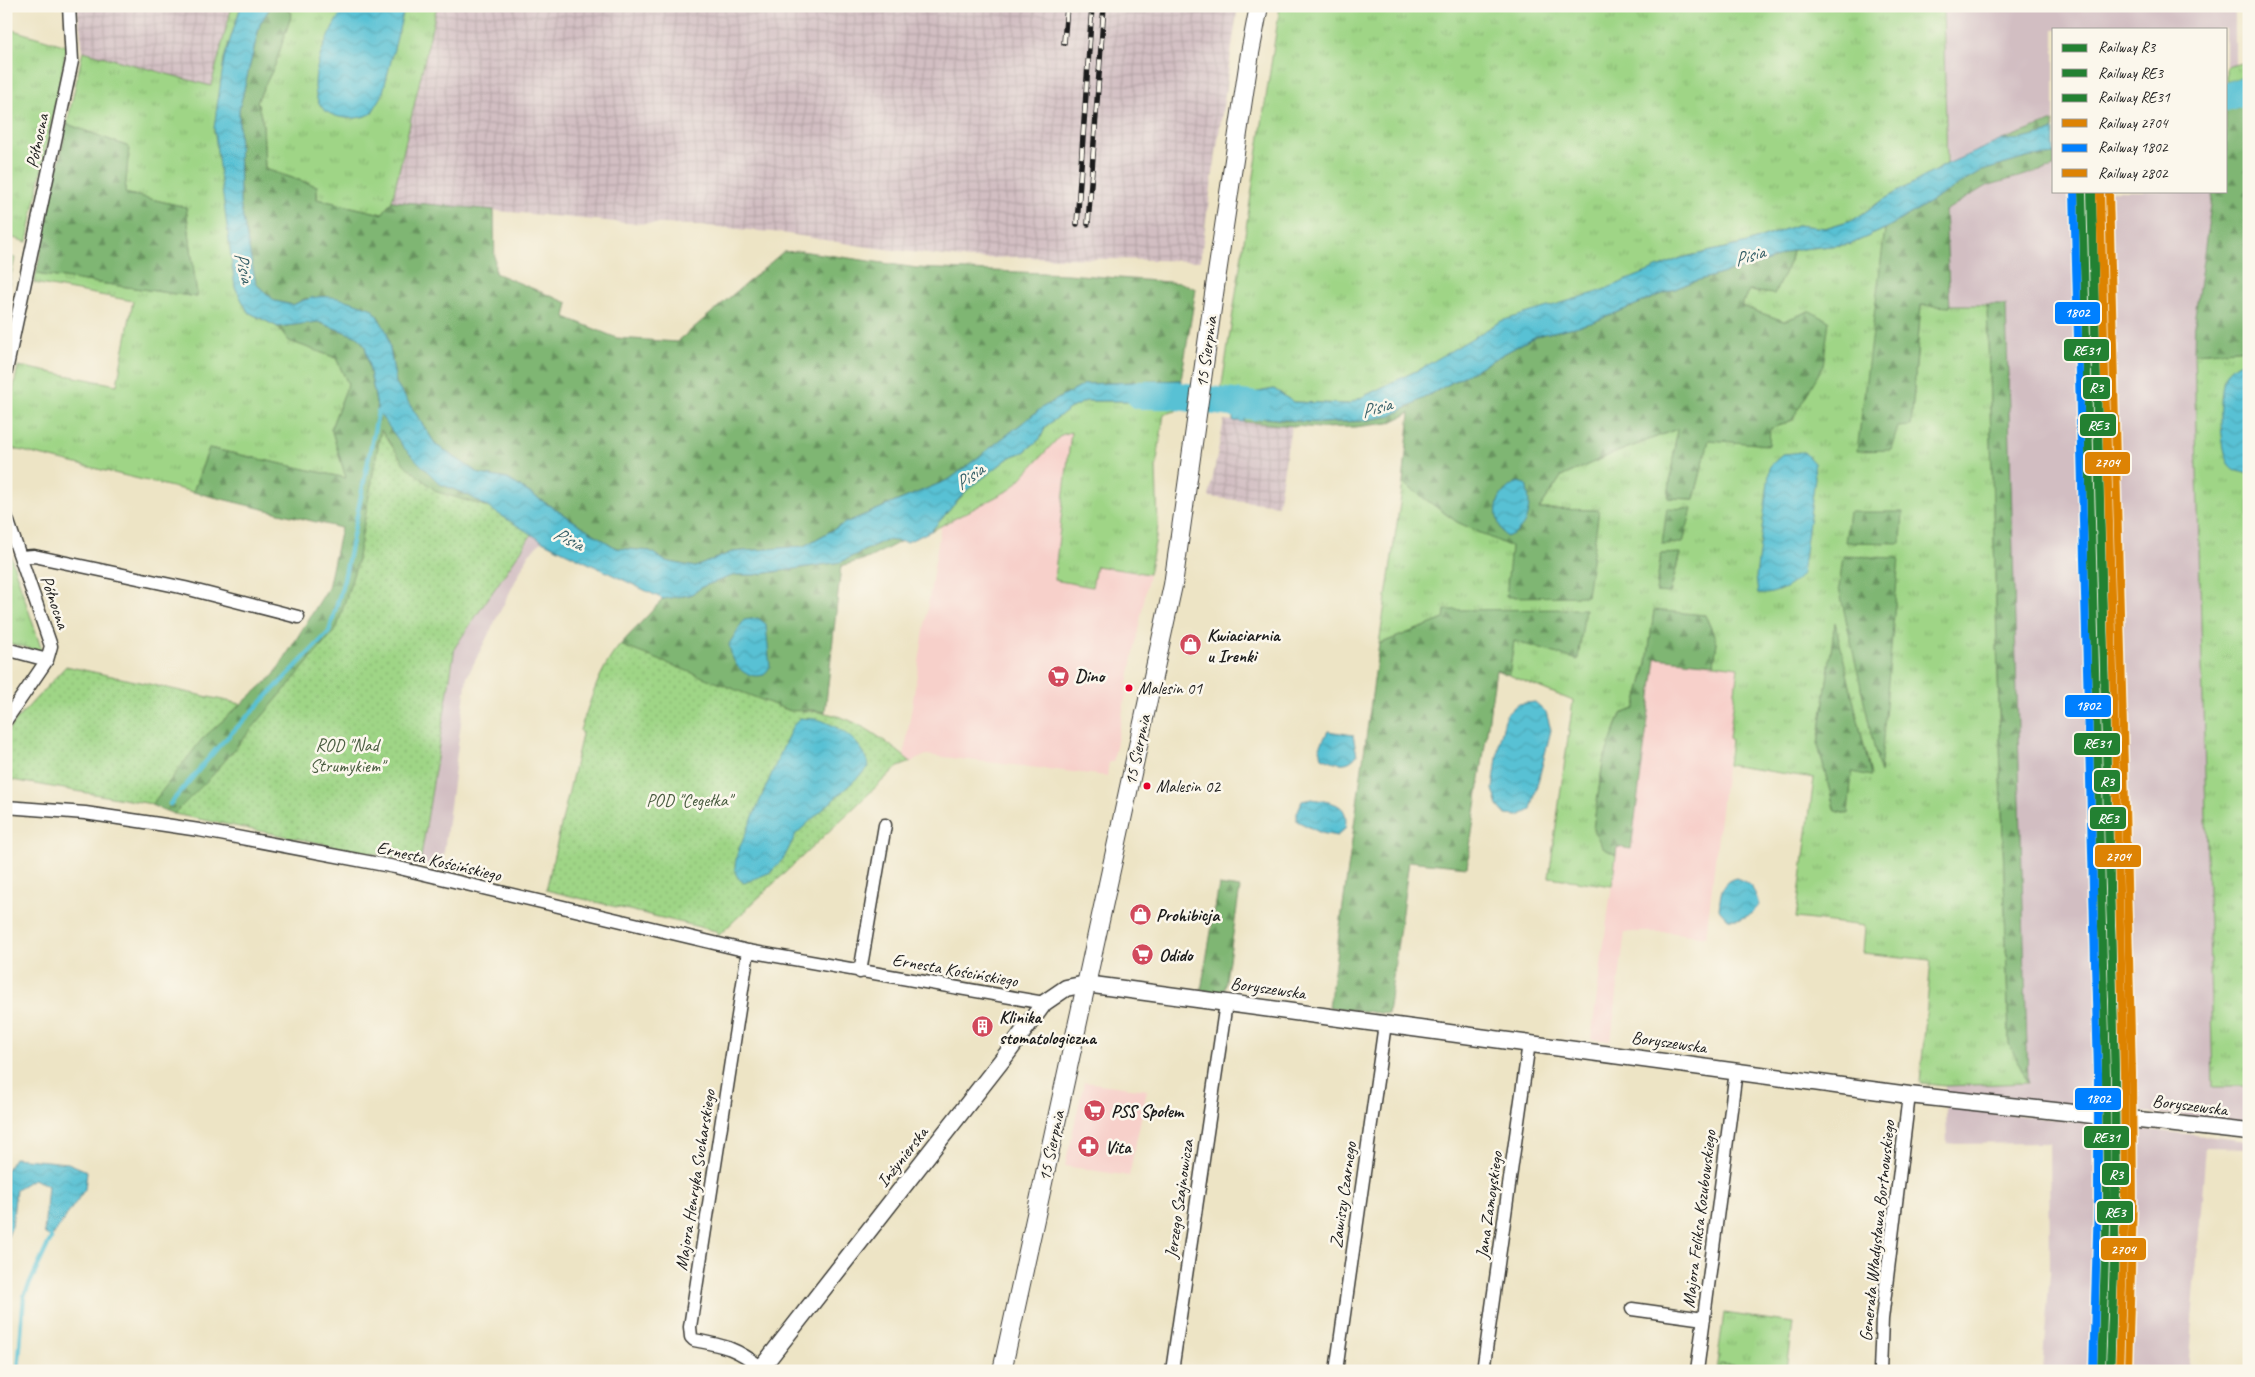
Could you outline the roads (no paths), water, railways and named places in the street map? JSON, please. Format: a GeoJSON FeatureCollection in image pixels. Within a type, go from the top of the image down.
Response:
{"type":"FeatureCollection","features":[{"type":"Feature","properties":{"kind":"main road","name":"15 Sierpnia"},"geometry":{"type":"LineString","coordinates":[[1002,1371],[1171,595],[1250,53],[1259,6]]}},
{"type":"Feature","properties":{"kind":"street","name":"Północna"},"geometry":{"type":"LineString","coordinates":[[6,371],[72,61],[69,6]]}},
{"type":"Feature","properties":{"kind":"street","name":"Północna"},"geometry":{"type":"LineString","coordinates":[[6,516],[50,640],[51,646],[47,660]]}},
{"type":"Feature","properties":{"kind":"street"},"geometry":{"type":"LineString","coordinates":[[20,557],[34,556],[185,588],[298,617]]}},
{"type":"Feature","properties":{"kind":"street"},"geometry":{"type":"LineString","coordinates":[[6,649],[47,660],[6,720]]}},
{"type":"Feature","properties":{"kind":"street","name":"Ernesta Kościńskiego"},"geometry":{"type":"LineString","coordinates":[[6,807],[85,813],[190,828],[346,858],[748,951],[1044,1004]]}},
{"type":"Feature","properties":{"kind":"street"},"geometry":{"type":"LineString","coordinates":[[860,972],[885,825]]}},
{"type":"Feature","properties":{"kind":"street","name":"Majora Henryka Sucharskiego"},"geometry":{"type":"LineString","coordinates":[[748,951],[690,1327],[691,1338],[694,1340],[727,1346],[742,1353],[760,1369]]}},
{"type":"Feature","properties":{"kind":"street","name":"Boryszewska"},"geometry":{"type":"LineString","coordinates":[[1086,984],[1909,1095],[2249,1132]]}},
{"type":"Feature","properties":{"kind":"street","name":"Inżynierska"},"geometry":{"type":"LineString","coordinates":[[760,1369],[1000,1063],[1044,1004],[1066,988],[1086,984]]}},
{"type":"Feature","properties":{"kind":"street","name":"Jerzego Szajnowicza"},"geometry":{"type":"LineString","coordinates":[[1172,1371],[1226,1003]]}},
{"type":"Feature","properties":{"kind":"street","name":"Zawiszy Czarnego"},"geometry":{"type":"LineString","coordinates":[[1336,1371],[1386,1024]]}},
{"type":"Feature","properties":{"kind":"street","name":"Jana Zamoyskiego"},"geometry":{"type":"LineString","coordinates":[[1483,1371],[1529,1044]]}},
{"type":"Feature","properties":{"kind":"street","name":"Majora Feliksa Kozubowskiego"},"geometry":{"type":"LineString","coordinates":[[1697,1371],[1736,1071]]}},
{"type":"Feature","properties":{"kind":"street","name":"Generała Władysława Bortnowskiego"},"geometry":{"type":"LineString","coordinates":[[1880,1371],[1882,1319],[1909,1095]]}},
{"type":"Feature","properties":{"kind":"street"},"geometry":{"type":"LineString","coordinates":[[1632,1309],[1704,1319]]}},
{"type":"Feature","properties":{"kind":"water"},"geometry":{"type":"Polygon","coordinates":[[[241,6],[271,6],[260,24],[239,110],[240,203],[256,284],[275,301],[293,305],[314,297],[333,297],[373,309],[387,332],[396,383],[436,445],[480,474],[508,479],[616,548],[650,551],[665,561],[695,567],[732,552],[804,546],[845,523],[950,479],[1043,407],[1085,384],[1181,380],[1177,407],[1133,401],[1086,401],[1069,409],[1046,426],[1040,439],[1024,452],[1010,457],[966,491],[931,531],[907,542],[885,540],[841,562],[754,575],[735,575],[704,586],[690,595],[663,599],[542,541],[468,495],[440,484],[405,449],[378,412],[365,346],[358,337],[318,322],[278,327],[248,312],[235,287],[214,128],[224,59],[241,6]]]}},
{"type":"Feature","properties":{"kind":"water"},"geometry":{"type":"Polygon","coordinates":[[[346,6],[405,6],[382,96],[371,114],[352,118],[333,115],[322,107],[316,95],[315,80],[324,47],[346,6]]]}},
{"type":"Feature","properties":{"kind":"water"},"geometry":{"type":"Polygon","coordinates":[[[2052,130],[2052,154],[2026,158],[1982,171],[1885,229],[1851,244],[1792,250],[1768,261],[1692,282],[1591,323],[1536,336],[1391,416],[1361,421],[1320,423],[1245,416],[1244,422],[1233,421],[1233,415],[1217,413],[1221,391],[1248,394],[1274,389],[1293,402],[1348,404],[1422,368],[1501,321],[1598,292],[1681,258],[1747,243],[1797,225],[1825,228],[1855,219],[1881,201],[1947,164],[2002,140],[2018,140],[2052,130]]]}},
{"type":"Feature","properties":{"kind":"water"},"geometry":{"type":"Polygon","coordinates":[[[2249,360],[2248,474],[2234,469],[2227,459],[2222,434],[2221,403],[2224,378],[2228,371],[2237,364],[2249,360]]]}},
{"type":"Feature","properties":{"kind":"water"},"geometry":{"type":"Polygon","coordinates":[[[1804,452],[1814,463],[1815,478],[1802,574],[1794,582],[1782,589],[1758,594],[1756,577],[1770,466],[1783,454],[1804,452]]]}},
{"type":"Feature","properties":{"kind":"water"},"geometry":{"type":"Polygon","coordinates":[[[1518,482],[1526,484],[1529,508],[1520,529],[1506,537],[1498,521],[1497,506],[1503,492],[1518,482]]]}},
{"type":"Feature","properties":{"kind":"water"},"geometry":{"type":"Polygon","coordinates":[[[758,618],[766,624],[770,667],[764,675],[757,676],[744,673],[740,669],[733,658],[729,644],[744,620],[758,618]]]}},
{"type":"Feature","properties":{"kind":"water"},"geometry":{"type":"Polygon","coordinates":[[[1535,702],[1546,712],[1551,730],[1531,810],[1519,816],[1506,815],[1498,806],[1493,789],[1499,743],[1506,715],[1517,704],[1535,702]]]}},
{"type":"Feature","properties":{"kind":"water"},"geometry":{"type":"Polygon","coordinates":[[[800,718],[821,720],[846,734],[863,752],[869,767],[796,834],[784,858],[771,872],[744,883],[737,876],[735,869],[738,851],[792,727],[800,718]]]}},
{"type":"Feature","properties":{"kind":"water"},"geometry":{"type":"Polygon","coordinates":[[[1328,731],[1353,735],[1357,755],[1345,763],[1322,757],[1319,749],[1328,731]]]}},
{"type":"Feature","properties":{"kind":"water"},"geometry":{"type":"Polygon","coordinates":[[[1312,799],[1333,803],[1343,809],[1346,820],[1345,829],[1337,836],[1321,833],[1297,821],[1297,813],[1302,801],[1312,799]]]}},
{"type":"Feature","properties":{"kind":"water"},"geometry":{"type":"Polygon","coordinates":[[[1736,878],[1752,888],[1759,905],[1745,917],[1728,919],[1719,909],[1721,894],[1727,882],[1736,878]]]}},
{"type":"Feature","properties":{"kind":"water"},"geometry":{"type":"Polygon","coordinates":[[[14,1158],[68,1163],[87,1171],[85,1189],[51,1238],[44,1233],[48,1185],[33,1179],[16,1189],[12,1226],[6,1241],[6,1171],[14,1158]]]}},
{"type":"Feature","properties":{"kind":"waterway","name":"Pisia"},"geometry":{"type":"LineString","coordinates":[[2228,96],[2249,89]]}},
{"type":"Feature","properties":{"kind":"waterway","name":"Pisia"},"geometry":{"type":"LineString","coordinates":[[1140,395],[1170,395],[1256,406]]}},
{"type":"Feature","properties":{"kind":"waterway"},"geometry":{"type":"LineString","coordinates":[[170,804],[219,746],[329,632],[344,580],[378,412],[383,409]]}},
{"type":"Feature","properties":{"kind":"waterway"},"geometry":{"type":"LineString","coordinates":[[18,1371],[24,1296],[51,1238]]}},
{"type":"Feature","properties":{"kind":"railway"},"geometry":{"type":"LineString","coordinates":[[1064,43],[1067,6]]}},
{"type":"Feature","properties":{"kind":"railway"},"geometry":{"type":"LineString","coordinates":[[1077,224],[1092,6]]}},
{"type":"Feature","properties":{"kind":"railway"},"geometry":{"type":"LineString","coordinates":[[1088,224],[1104,6]]}},
{"type":"Feature","properties":{"kind":"rail line","name":"1802"},"geometry":{"type":"LineString","coordinates":[[2074,192],[2098,1073],[2098,1201],[2093,1370]]}},
{"type":"Feature","properties":{"kind":"rail line","name":"RE31"},"geometry":{"type":"LineString","coordinates":[[2082,192],[2106,1073],[2107,1201],[2101,1371]]}},
{"type":"Feature","properties":{"kind":"rail line","name":"R3"},"geometry":{"type":"LineString","coordinates":[[2091,192],[2115,1073],[2116,1201],[2110,1371]]}},
{"type":"Feature","properties":{"kind":"rail line","name":"RE3"},"geometry":{"type":"LineString","coordinates":[[2092,192],[2115,1079],[2115,1248],[2110,1371]]}},
{"type":"Feature","properties":{"kind":"rail line","name":"2704"},"geometry":{"type":"LineString","coordinates":[[2100,192],[2124,1073],[2125,1201],[2119,1371]]}},
{"type":"Feature","properties":{"kind":"rail line","name":"2802"},"geometry":{"type":"LineString","coordinates":[[2109,192],[2132,1073],[2133,1202],[2128,1371]]}},
{"type":"Feature","properties":{"kind":"place","name":"Kwiaciarnia u Irenki"},"geometry":{"type":"Point","coordinates":[1191,645]}},
{"type":"Feature","properties":{"kind":"place","name":"Dino"},"geometry":{"type":"Point","coordinates":[1059,676]}},
{"type":"Feature","properties":{"kind":"place","name":"Malesin 01"},"geometry":{"type":"Point","coordinates":[1129,688]}},
{"type":"Feature","properties":{"kind":"place","name":"Malesin 02"},"geometry":{"type":"Point","coordinates":[1147,786]}},
{"type":"Feature","properties":{"kind":"place","name":"Prohibicja"},"geometry":{"type":"Point","coordinates":[1140,915]}},
{"type":"Feature","properties":{"kind":"place","name":"Odido"},"geometry":{"type":"Point","coordinates":[1143,955]}},
{"type":"Feature","properties":{"kind":"place","name":"Klinika stomatologiczna"},"geometry":{"type":"Point","coordinates":[983,1027]}},
{"type":"Feature","properties":{"kind":"place","name":"PSS Społem"},"geometry":{"type":"Point","coordinates":[1095,1111]}},
{"type":"Feature","properties":{"kind":"place","name":"Vita"},"geometry":{"type":"Point","coordinates":[1089,1147]}},
{"type":"Feature","properties":{"kind":"park label","name":"ROD \"Nad Strumykiem\""},"geometry":{"type":"Point","coordinates":[347,755]}},
{"type":"Feature","properties":{"kind":"park label","name":"POD \"Cegełka\""},"geometry":{"type":"Point","coordinates":[689,800]}}]}
